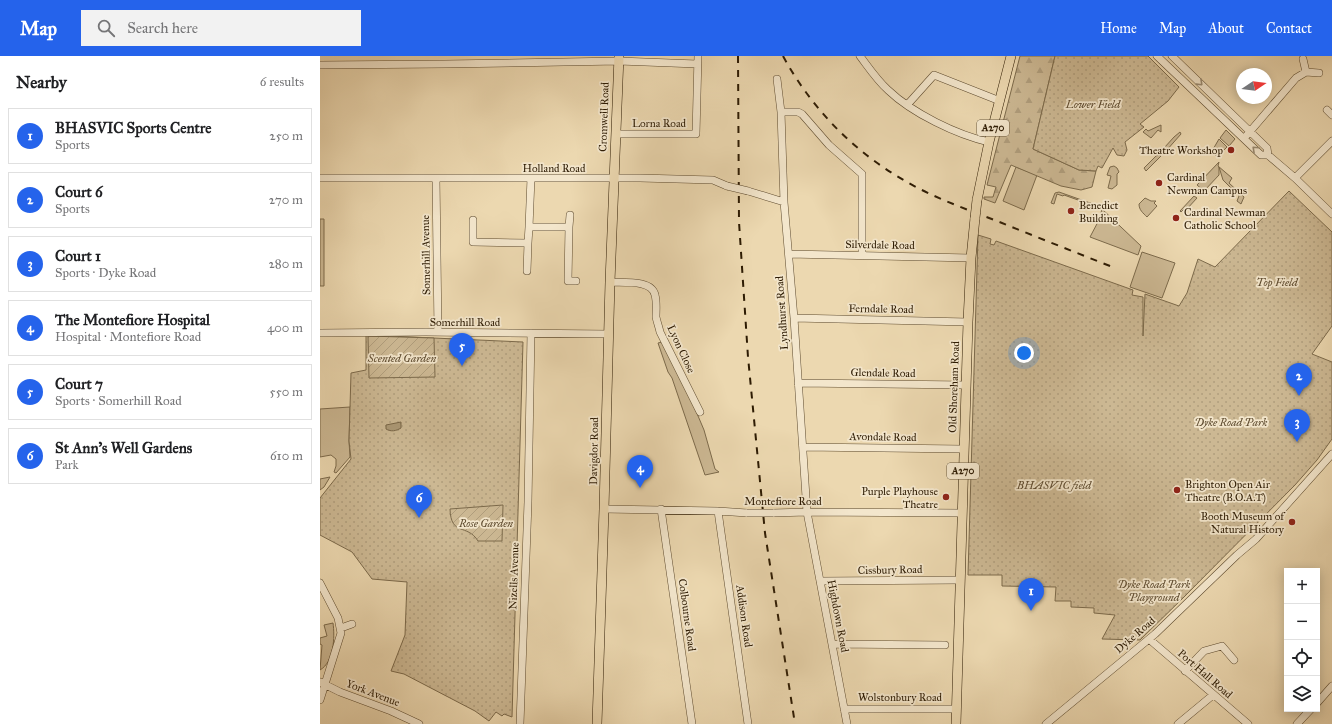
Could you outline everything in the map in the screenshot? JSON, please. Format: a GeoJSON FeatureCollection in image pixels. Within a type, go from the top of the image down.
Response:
{"type":"FeatureCollection","features":[{"type":"Feature","properties":{"kind":"main road","name":"Old Shoreham Road"},"geometry":{"type":"LineString","coordinates":[[956,724],[971,258],[977,200],[989,142],[1011,56]]}},
{"type":"Feature","properties":{"kind":"main road","name":"Cromwell Road"},"geometry":{"type":"LineString","coordinates":[[614,179],[619,59]]}},
{"type":"Feature","properties":{"kind":"main road","name":"Davigdor Road"},"geometry":{"type":"LineString","coordinates":[[597,724],[614,179]]}},
{"type":"Feature","properties":{"kind":"street"},"geometry":{"type":"LineString","coordinates":[[860,56],[884,86],[908,104],[948,128],[989,142]]}},
{"type":"Feature","properties":{"kind":"street"},"geometry":{"type":"LineString","coordinates":[[1157,56],[1261,155],[1268,155],[1331,210]]}},
{"type":"Feature","properties":{"kind":"street"},"geometry":{"type":"LineString","coordinates":[[1172,56],[1267,148],[1268,155]]}},
{"type":"Feature","properties":{"kind":"street"},"geometry":{"type":"LineString","coordinates":[[320,65],[424,65],[619,59],[698,60]]}},
{"type":"Feature","properties":{"kind":"street"},"geometry":{"type":"LineString","coordinates":[[1303,59],[1306,72]]}},
{"type":"Feature","properties":{"kind":"street","name":"Lorna Road"},"geometry":{"type":"LineString","coordinates":[[616,134],[696,134],[698,60]]}},
{"type":"Feature","properties":{"kind":"street"},"geometry":{"type":"LineString","coordinates":[[1244,139],[1296,78],[1306,72],[1319,73]]}},
{"type":"Feature","properties":{"kind":"street"},"geometry":{"type":"LineString","coordinates":[[908,104],[934,75],[1000,101]]}},
{"type":"Feature","properties":{"kind":"street","name":"Lyndhurst Road"},"geometry":{"type":"LineString","coordinates":[[777,79],[781,112],[784,202],[794,318],[807,512]]}},
{"type":"Feature","properties":{"kind":"street"},"geometry":{"type":"LineString","coordinates":[[781,112],[798,112],[802,114],[829,145],[862,174],[862,256]]}},
{"type":"Feature","properties":{"kind":"street"},"geometry":{"type":"LineString","coordinates":[[1295,178],[1332,141]]}},
{"type":"Feature","properties":{"kind":"street","name":"Holland Road"},"geometry":{"type":"LineString","coordinates":[[320,178],[713,180],[727,186],[784,202]]}},
{"type":"Feature","properties":{"kind":"street","name":"Somerhill Avenue"},"geometry":{"type":"LineString","coordinates":[[436,178],[438,332]]}},
{"type":"Feature","properties":{"kind":"street"},"geometry":{"type":"LineString","coordinates":[[527,271],[531,178]]}},
{"type":"Feature","properties":{"kind":"street"},"geometry":{"type":"LineString","coordinates":[[570,215],[568,281],[576,281]]}},
{"type":"Feature","properties":{"kind":"street"},"geometry":{"type":"LineString","coordinates":[[473,220],[473,242],[528,243]]}},
{"type":"Feature","properties":{"kind":"street"},"geometry":{"type":"LineString","coordinates":[[529,227],[569,227]]}},
{"type":"Feature","properties":{"kind":"street","name":"Silverdale Road"},"geometry":{"type":"LineString","coordinates":[[789,254],[971,258]]}},
{"type":"Feature","properties":{"kind":"street","name":"Lyon Close"},"geometry":{"type":"LineString","coordinates":[[610,282],[640,283],[650,286],[653,290],[655,295],[656,319],[660,332],[700,412]]}},
{"type":"Feature","properties":{"kind":"street","name":"Ferndale Road"},"geometry":{"type":"LineString","coordinates":[[794,318],[968,322]]}},
{"type":"Feature","properties":{"kind":"street","name":"Somerhill Road"},"geometry":{"type":"LineString","coordinates":[[320,333],[438,332],[609,334]]}},
{"type":"Feature","properties":{"kind":"street","name":"Nizells Avenue"},"geometry":{"type":"LineString","coordinates":[[520,724],[528,502],[531,333]]}},
{"type":"Feature","properties":{"kind":"street","name":"Glendale Road"},"geometry":{"type":"LineString","coordinates":[[798,383],[966,385]]}},
{"type":"Feature","properties":{"kind":"street","name":"Avondale Road"},"geometry":{"type":"LineString","coordinates":[[803,447],[964,449]]}},
{"type":"Feature","properties":{"kind":"street","name":"Dyke Road"},"geometry":{"type":"LineString","coordinates":[[1046,724],[1149,639],[1237,555],[1256,539],[1332,454]]}},
{"type":"Feature","properties":{"kind":"street","name":"Montefiore Road"},"geometry":{"type":"LineString","coordinates":[[604,509],[661,509],[747,513],[807,512],[962,514]]}},
{"type":"Feature","properties":{"kind":"street","name":"Colbourne Road"},"geometry":{"type":"LineString","coordinates":[[661,509],[692,724]]}},
{"type":"Feature","properties":{"kind":"street","name":"Addison Road"},"geometry":{"type":"LineString","coordinates":[[718,511],[748,724]]}},
{"type":"Feature","properties":{"kind":"street","name":"Highdown Road"},"geometry":{"type":"LineString","coordinates":[[807,512],[847,724]]}},
{"type":"Feature","properties":{"kind":"street","name":"Cissbury Road"},"geometry":{"type":"LineString","coordinates":[[820,581],[960,580]]}},
{"type":"Feature","properties":{"kind":"street"},"geometry":{"type":"LineString","coordinates":[[320,583],[338,618],[341,628],[340,641],[323,683],[320,700]]}},
{"type":"Feature","properties":{"kind":"street"},"geometry":{"type":"LineString","coordinates":[[341,628],[352,624]]}},
{"type":"Feature","properties":{"kind":"street","name":"Port Hall Road"},"geometry":{"type":"LineString","coordinates":[[1149,639],[1248,724]]}},
{"type":"Feature","properties":{"kind":"street"},"geometry":{"type":"LineString","coordinates":[[832,644],[945,645]]}},
{"type":"Feature","properties":{"kind":"street"},"geometry":{"type":"LineString","coordinates":[[1185,671],[1204,651],[1222,646],[1234,660]]}},
{"type":"Feature","properties":{"kind":"street","name":"York Avenue"},"geometry":{"type":"LineString","coordinates":[[323,683],[340,692],[391,711],[419,724]]}},
{"type":"Feature","properties":{"kind":"street"},"geometry":{"type":"LineString","coordinates":[[1320,700],[1332,686]]}},
{"type":"Feature","properties":{"kind":"street"},"geometry":{"type":"LineString","coordinates":[[1178,724],[1213,695]]}},
{"type":"Feature","properties":{"kind":"street","name":"Wolstonbury Road"},"geometry":{"type":"LineString","coordinates":[[844,709],[956,709]]}},
{"type":"Feature","properties":{"kind":"street"},"geometry":{"type":"LineString","coordinates":[[1297,724],[1308,712]]}},
{"type":"Feature","properties":{"kind":"green space"},"geometry":{"type":"Polygon","coordinates":[[[1020,56],[1055,56],[1033,149],[1079,170],[1096,171],[1092,187],[1081,190],[1061,186],[1011,165],[995,203],[984,199],[984,197],[993,197],[996,187],[987,185],[1020,56]]]}},
{"type":"Feature","properties":{"kind":"green space","name":"Lower Field"},"geometry":{"type":"Polygon","coordinates":[[[1055,56],[1148,56],[1179,87],[1168,101],[1140,124],[1144,127],[1125,142],[1127,150],[1124,156],[1117,155],[1113,148],[1102,168],[1098,166],[1096,171],[1079,170],[1033,149],[1055,56]]]}},
{"type":"Feature","properties":{"kind":"green space"},"geometry":{"type":"Polygon","coordinates":[[[1161,125],[1161,132],[1158,130],[1151,138],[1143,132],[1146,129],[1148,131],[1161,125]]]}},
{"type":"Feature","properties":{"kind":"green space"},"geometry":{"type":"Polygon","coordinates":[[[1226,130],[1235,139],[1229,146],[1220,138],[1226,130]]]}},
{"type":"Feature","properties":{"kind":"green space"},"geometry":{"type":"Polygon","coordinates":[[[1180,132],[1181,134],[1166,151],[1164,148],[1180,132]]]}},
{"type":"Feature","properties":{"kind":"green space"},"geometry":{"type":"Polygon","coordinates":[[[1219,139],[1227,147],[1217,157],[1212,151],[1219,139]]]}},
{"type":"Feature","properties":{"kind":"green space"},"geometry":{"type":"Polygon","coordinates":[[[1158,155],[1161,156],[1146,171],[1144,168],[1158,155]]]}},
{"type":"Feature","properties":{"kind":"green space"},"geometry":{"type":"Polygon","coordinates":[[[1219,162],[1218,166],[1232,178],[1229,183],[1244,197],[1241,204],[1237,201],[1239,196],[1223,180],[1219,167],[1219,175],[1204,191],[1197,185],[1219,162]]]}},
{"type":"Feature","properties":{"kind":"green space"},"geometry":{"type":"Polygon","coordinates":[[[1114,166],[1119,172],[1117,174],[1117,185],[1112,189],[1108,188],[1111,176],[1107,175],[1110,167],[1114,166]]]}},
{"type":"Feature","properties":{"kind":"green space"},"geometry":{"type":"Polygon","coordinates":[[[1016,167],[1037,175],[1024,210],[1003,201],[1016,167]]]}},
{"type":"Feature","properties":{"kind":"green space"},"geometry":{"type":"Polygon","coordinates":[[[1289,191],[1332,232],[1332,326],[1312,354],[1332,362],[1332,439],[1317,460],[1295,485],[1140,640],[1102,639],[1115,615],[1094,613],[1094,608],[1071,607],[1071,601],[1055,601],[1056,587],[1002,586],[1002,575],[968,575],[978,235],[991,239],[990,244],[994,245],[996,241],[1133,290],[1132,295],[1143,297],[1143,336],[1145,294],[1179,306],[1187,293],[1198,259],[1215,267],[1289,191]]]}},
{"type":"Feature","properties":{"kind":"green space"},"geometry":{"type":"Polygon","coordinates":[[[1059,192],[1093,204],[1092,205],[1057,194],[1054,204],[1051,203],[1055,193],[1059,192]]]}},
{"type":"Feature","properties":{"kind":"green space"},"geometry":{"type":"Polygon","coordinates":[[[1194,196],[1197,198],[1186,210],[1184,209],[1181,212],[1180,211],[1194,196]]]}},
{"type":"Feature","properties":{"kind":"green space"},"geometry":{"type":"Polygon","coordinates":[[[1145,198],[1151,201],[1156,201],[1154,203],[1157,206],[1147,217],[1139,206],[1145,198]]]}},
{"type":"Feature","properties":{"kind":"green space"},"geometry":{"type":"Polygon","coordinates":[[[1102,209],[1141,246],[1138,255],[1090,237],[1099,220],[1102,209]]]}},
{"type":"Feature","properties":{"kind":"green space"},"geometry":{"type":"Polygon","coordinates":[[[320,219],[324,219],[324,286],[320,286],[320,219]]]}},
{"type":"Feature","properties":{"kind":"green space"},"geometry":{"type":"Polygon","coordinates":[[[1142,252],[1175,263],[1162,298],[1130,287],[1142,252]]]}},
{"type":"Feature","properties":{"kind":"green space"},"geometry":{"type":"Polygon","coordinates":[[[366,335],[523,342],[512,717],[504,714],[502,716],[496,712],[489,721],[475,711],[404,674],[391,671],[405,635],[407,582],[372,579],[352,552],[320,535],[320,498],[351,459],[349,441],[351,373],[366,370],[366,335]]]}},
{"type":"Feature","properties":{"kind":"green space","name":"Scented Garden"},"geometry":{"type":"Polygon","coordinates":[[[368,336],[434,338],[435,377],[369,378],[368,336]]]}},
{"type":"Feature","properties":{"kind":"green space"},"geometry":{"type":"Polygon","coordinates":[[[662,342],[690,397],[704,430],[715,469],[719,472],[705,475],[672,378],[668,372],[658,343],[662,342]]]}},
{"type":"Feature","properties":{"kind":"green space"},"geometry":{"type":"Polygon","coordinates":[[[350,407],[350,457],[336,473],[334,472],[336,459],[331,455],[320,457],[320,409],[350,407]]]}},
{"type":"Feature","properties":{"kind":"green space"},"geometry":{"type":"Polygon","coordinates":[[[330,477],[324,487],[320,490],[320,479],[330,477]]]}},
{"type":"Feature","properties":{"kind":"green space","name":"Rose Garden"},"geometry":{"type":"Polygon","coordinates":[[[503,505],[502,541],[478,541],[469,532],[456,527],[451,518],[450,509],[503,505]]]}},
{"type":"Feature","properties":{"kind":"green space"},"geometry":{"type":"Polygon","coordinates":[[[333,623],[334,635],[331,655],[325,666],[320,670],[322,645],[320,644],[320,638],[327,636],[324,625],[333,623]]]}},
{"type":"Feature","properties":{"kind":"water"},"geometry":{"type":"Polygon","coordinates":[[[401,422],[401,428],[399,429],[392,431],[386,429],[386,425],[401,422]]]}},
{"type":"Feature","properties":{"kind":"railway"},"geometry":{"type":"LineString","coordinates":[[738,56],[739,222],[748,357],[765,533],[795,724]]}},
{"type":"Feature","properties":{"kind":"railway"},"geometry":{"type":"LineString","coordinates":[[783,56],[795,77],[809,96],[840,132],[877,163],[897,176],[918,188],[949,202],[1115,268]]}},
{"type":"Feature","properties":{"kind":"place","name":"Theatre Workshop"},"geometry":{"type":"Point","coordinates":[1231,150]}},
{"type":"Feature","properties":{"kind":"place","name":"Cardinal Newman Campus"},"geometry":{"type":"Point","coordinates":[1159,183]}},
{"type":"Feature","properties":{"kind":"place","name":"Benedict Building"},"geometry":{"type":"Point","coordinates":[1071,211]}},
{"type":"Feature","properties":{"kind":"place","name":"Cardinal Newman Catholic School"},"geometry":{"type":"Point","coordinates":[1176,218]}},
{"type":"Feature","properties":{"kind":"place","name":"Court 7"},"geometry":{"type":"Point","coordinates":[462,366]}},
{"type":"Feature","properties":{"kind":"place","name":"Court 6"},"geometry":{"type":"Point","coordinates":[1299,396]}},
{"type":"Feature","properties":{"kind":"place","name":"Court 1"},"geometry":{"type":"Point","coordinates":[1297,442]}},
{"type":"Feature","properties":{"kind":"place","name":"The Montefiore Hospital"},"geometry":{"type":"Point","coordinates":[640,488]}},
{"type":"Feature","properties":{"kind":"place","name":"Brighton Open Air Theatre (B.O.A.T)"},"geometry":{"type":"Point","coordinates":[1177,490]}},
{"type":"Feature","properties":{"kind":"place","name":"Purple Playhouse Theatre"},"geometry":{"type":"Point","coordinates":[946,497]}},
{"type":"Feature","properties":{"kind":"place","name":"St Ann's Well Gardens"},"geometry":{"type":"Point","coordinates":[419,518]}},
{"type":"Feature","properties":{"kind":"place","name":"Booth Museum of Natural History"},"geometry":{"type":"Point","coordinates":[1292,522]}},
{"type":"Feature","properties":{"kind":"place","name":"BHASVIC Sports Centre"},"geometry":{"type":"Point","coordinates":[1031,611]}},
{"type":"Feature","properties":{"kind":"park label","name":"Top Field"},"geometry":{"type":"Point","coordinates":[1277,282]}},
{"type":"Feature","properties":{"kind":"park label","name":"Dyke Road Park"},"geometry":{"type":"Point","coordinates":[1231,422]}},
{"type":"Feature","properties":{"kind":"park label","name":"BHASVIC field"},"geometry":{"type":"Point","coordinates":[1054,485]}},
{"type":"Feature","properties":{"kind":"park label","name":"Dyke Road Park Playground"},"geometry":{"type":"Point","coordinates":[1154,590]}}]}
